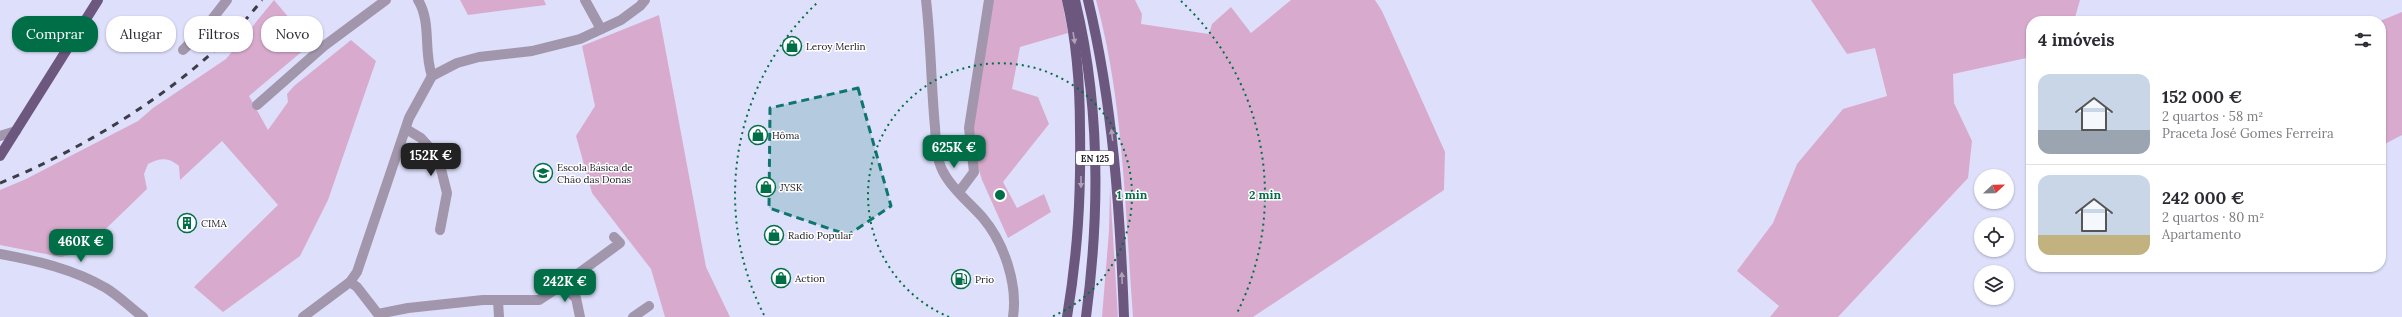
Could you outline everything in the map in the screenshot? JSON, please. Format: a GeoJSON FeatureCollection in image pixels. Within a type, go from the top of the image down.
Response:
{"type":"FeatureCollection","features":[{"type":"Feature","properties":{"kind":"main road"},"geometry":{"type":"LineString","coordinates":[[0,156],[98,0]]}},
{"type":"Feature","properties":{"kind":"main road"},"geometry":{"type":"LineString","coordinates":[[1067,0],[1077,56],[1081,168],[1078,244],[1067,317]]}},
{"type":"Feature","properties":{"kind":"main road","name":"EN 125"},"geometry":{"type":"LineString","coordinates":[[1075,0],[1087,60],[1095,147],[1095,237],[1086,317]]}},
{"type":"Feature","properties":{"kind":"main road","name":"EN 125"},"geometry":{"type":"LineString","coordinates":[[1083,0],[1093,58],[1101,156],[1100,251],[1093,317]]}},
{"type":"Feature","properties":{"kind":"main road"},"geometry":{"type":"LineString","coordinates":[[1088,0],[1108,102],[1115,159],[1120,221],[1124,317]]}},
{"type":"Feature","properties":{"kind":"street"},"geometry":{"type":"LineString","coordinates":[[183,50],[206,28],[227,0]]}},
{"type":"Feature","properties":{"kind":"street"},"geometry":{"type":"LineString","coordinates":[[257,105],[324,46],[386,0]]}},
{"type":"Feature","properties":{"kind":"street"},"geometry":{"type":"LineString","coordinates":[[418,0],[427,24],[427,63],[432,76]]}},
{"type":"Feature","properties":{"kind":"street"},"geometry":{"type":"LineString","coordinates":[[585,0],[601,29]]}},
{"type":"Feature","properties":{"kind":"street"},"geometry":{"type":"LineString","coordinates":[[303,317],[350,282],[357,272],[409,118],[432,76],[457,63],[479,57],[532,51],[562,44],[621,20],[640,6],[645,0]]}},
{"type":"Feature","properties":{"kind":"street"},"geometry":{"type":"LineString","coordinates":[[926,0],[937,152],[945,175],[984,219],[1000,248],[1013,289],[1015,305],[1012,317]]}},
{"type":"Feature","properties":{"kind":"street"},"geometry":{"type":"LineString","coordinates":[[959,192],[974,172],[969,128],[989,0]]}},
{"type":"Feature","properties":{"kind":"street"},"geometry":{"type":"LineString","coordinates":[[406,129],[421,138],[438,157],[446,193],[440,230]]}},
{"type":"Feature","properties":{"kind":"street"},"geometry":{"type":"LineString","coordinates":[[0,136],[16,131]]}},
{"type":"Feature","properties":{"kind":"street"},"geometry":{"type":"LineString","coordinates":[[350,282],[357,287],[379,316],[408,308],[426,312],[483,300],[539,300],[620,243],[614,237]]}},
{"type":"Feature","properties":{"kind":"street"},"geometry":{"type":"LineString","coordinates":[[0,254],[39,261],[84,276],[108,289],[143,317]]}},
{"type":"Feature","properties":{"kind":"street"},"geometry":{"type":"LineString","coordinates":[[562,285],[576,298],[580,317]]}},
{"type":"Feature","properties":{"kind":"street"},"geometry":{"type":"LineString","coordinates":[[498,301],[498,317]]}},
{"type":"Feature","properties":{"kind":"street"},"geometry":{"type":"LineString","coordinates":[[633,317],[649,306]]}},
{"type":"Feature","properties":{"kind":"highlighted area"},"geometry":{"type":"Polygon","coordinates":[[[858,88],[891,206],[848,235],[769,208],[770,108],[858,88]]]}},
{"type":"Feature","properties":{"kind":"shaded area"},"geometry":{"type":"Polygon","coordinates":[[[274,0],[287,16],[261,16],[261,52],[301,52],[249,96],[268,130],[288,102],[287,94],[294,86],[351,40],[376,61],[328,200],[300,256],[223,312],[194,287],[278,205],[222,141],[180,180],[179,166],[171,161],[164,159],[148,164],[144,174],[147,189],[86,248],[74,254],[61,257],[0,245],[0,190],[26,179],[138,121],[153,108],[226,59],[232,52],[253,52],[253,26],[274,0]]]}},
{"type":"Feature","properties":{"kind":"shaded area"},"geometry":{"type":"Polygon","coordinates":[[[460,0],[544,0],[546,5],[468,15],[460,0]]]}},
{"type":"Feature","properties":{"kind":"shaded area"},"geometry":{"type":"Polygon","coordinates":[[[992,0],[1062,0],[1068,33],[1020,47],[1012,89],[1038,97],[1049,124],[1003,182],[1017,208],[1044,194],[1051,212],[1008,238],[982,180],[972,148],[972,119],[992,0]]]}},
{"type":"Feature","properties":{"kind":"shaded area"},"geometry":{"type":"Polygon","coordinates":[[[1096,0],[1135,0],[1142,14],[1141,24],[1209,34],[1212,24],[1231,7],[1251,33],[1291,0],[1375,0],[1382,11],[1445,152],[1444,190],[1253,317],[1133,317],[1118,117],[1105,39],[1096,0]]]}},
{"type":"Feature","properties":{"kind":"shaded area"},"geometry":{"type":"Polygon","coordinates":[[[1811,0],[2080,0],[2075,16],[2026,16],[2026,58],[1953,74],[1954,103],[1972,141],[1968,178],[1838,317],[1770,317],[1779,306],[1737,271],[1773,223],[1797,164],[1843,109],[1887,96],[1875,48],[1847,54],[1811,0]]]}},
{"type":"Feature","properties":{"kind":"shaded area"},"geometry":{"type":"Polygon","coordinates":[[[2402,12],[2402,135],[2386,143],[2386,19],[2402,12]]]}},
{"type":"Feature","properties":{"kind":"shaded area"},"geometry":{"type":"Polygon","coordinates":[[[659,15],[706,267],[730,317],[665,317],[651,269],[592,193],[576,136],[595,106],[582,46],[659,15]]]}},
{"type":"Feature","properties":{"kind":"shaded area"},"geometry":{"type":"Polygon","coordinates":[[[1110,188],[1118,317],[1102,317],[1109,231],[1110,188]]]}},
{"type":"Feature","properties":{"kind":"railway"},"geometry":{"type":"LineString","coordinates":[[0,183],[71,150],[142,107],[208,56],[237,29],[262,0]]}},
{"type":"Feature","properties":{"kind":"place","name":"Leroy Merlin"},"geometry":{"type":"Point","coordinates":[792,46]}},
{"type":"Feature","properties":{"kind":"place","name":"Hôma"},"geometry":{"type":"Point","coordinates":[758,135]}},
{"type":"Feature","properties":{"kind":"place","name":"Escola Básica de Chão das Donas"},"geometry":{"type":"Point","coordinates":[543,173]}},
{"type":"Feature","properties":{"kind":"place","name":"JYSK"},"geometry":{"type":"Point","coordinates":[766,187]}},
{"type":"Feature","properties":{"kind":"place","name":"CIMA"},"geometry":{"type":"Point","coordinates":[187,223]}},
{"type":"Feature","properties":{"kind":"place","name":"Radio Popular"},"geometry":{"type":"Point","coordinates":[774,235]}},
{"type":"Feature","properties":{"kind":"place","name":"Action"},"geometry":{"type":"Point","coordinates":[781,278]}},
{"type":"Feature","properties":{"kind":"place","name":"Prio"},"geometry":{"type":"Point","coordinates":[961,279]}}]}
